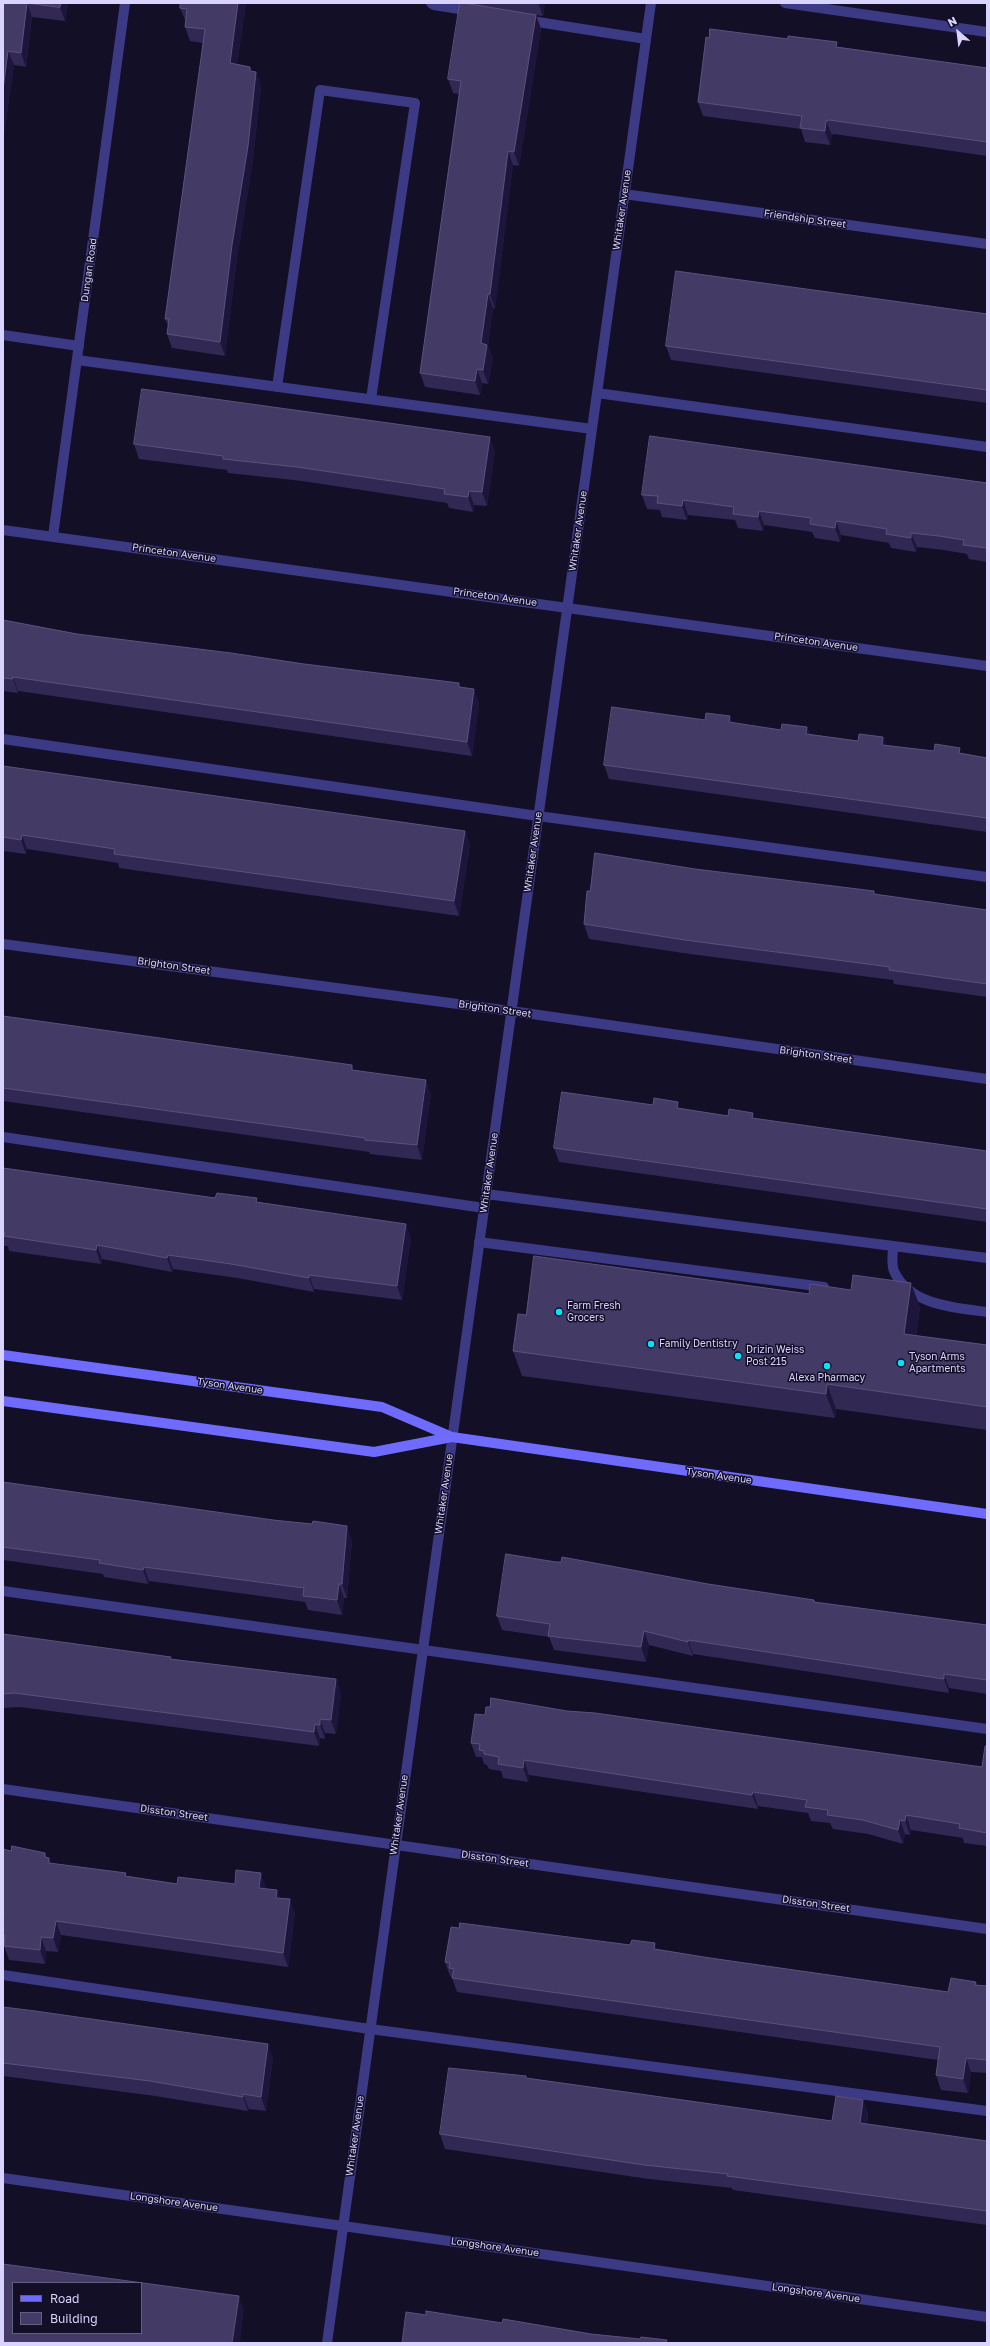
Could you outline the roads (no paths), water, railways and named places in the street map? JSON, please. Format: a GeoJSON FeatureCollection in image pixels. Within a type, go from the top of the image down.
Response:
{"type":"FeatureCollection","features":[{"type":"Feature","properties":{"kind":"street","name":"Dungan Road"},"geometry":{"type":"LineString","coordinates":[[53,536],[125,3]]}},
{"type":"Feature","properties":{"kind":"street"},"geometry":{"type":"LineString","coordinates":[[431,3],[434,5],[481,13]]}},
{"type":"Feature","properties":{"kind":"street","name":"Whitaker Avenue"},"geometry":{"type":"LineString","coordinates":[[326,2343],[651,3]]}},
{"type":"Feature","properties":{"kind":"street"},"geometry":{"type":"LineString","coordinates":[[785,3],[987,32]]}},
{"type":"Feature","properties":{"kind":"street"},"geometry":{"type":"LineString","coordinates":[[512,18],[646,39]]}},
{"type":"Feature","properties":{"kind":"street"},"geometry":{"type":"LineString","coordinates":[[277,387],[320,90],[415,103],[371,399]]}},
{"type":"Feature","properties":{"kind":"street","name":"Friendship Street"},"geometry":{"type":"LineString","coordinates":[[624,194],[987,244]]}},
{"type":"Feature","properties":{"kind":"street"},"geometry":{"type":"LineString","coordinates":[[3,335],[79,346]]}},
{"type":"Feature","properties":{"kind":"street"},"geometry":{"type":"LineString","coordinates":[[77,360],[592,429]]}},
{"type":"Feature","properties":{"kind":"street"},"geometry":{"type":"LineString","coordinates":[[597,392],[987,447]]}},
{"type":"Feature","properties":{"kind":"street","name":"Princeton Avenue"},"geometry":{"type":"LineString","coordinates":[[3,530],[987,666]]}},
{"type":"Feature","properties":{"kind":"street"},"geometry":{"type":"LineString","coordinates":[[3,739],[538,816],[987,877]]}},
{"type":"Feature","properties":{"kind":"street","name":"Brighton Street"},"geometry":{"type":"LineString","coordinates":[[3,944],[511,1012],[987,1079]]}},
{"type":"Feature","properties":{"kind":"street"},"geometry":{"type":"LineString","coordinates":[[3,1137],[484,1208]]}},
{"type":"Feature","properties":{"kind":"street"},"geometry":{"type":"LineString","coordinates":[[486,1194],[987,1258]]}},
{"type":"Feature","properties":{"kind":"street"},"geometry":{"type":"LineString","coordinates":[[479,1242],[832,1288]]}},
{"type":"Feature","properties":{"kind":"street"},"geometry":{"type":"LineString","coordinates":[[893,1247],[894,1271],[908,1292],[948,1308],[987,1312]]}},
{"type":"Feature","properties":{"kind":"street","name":"Tyson Avenue"},"geometry":{"type":"LineString","coordinates":[[3,1355],[382,1407],[452,1437],[987,1514]]}},
{"type":"Feature","properties":{"kind":"street","name":"Tyson Avenue"},"geometry":{"type":"LineString","coordinates":[[3,1401],[374,1452],[452,1437]]}},
{"type":"Feature","properties":{"kind":"street"},"geometry":{"type":"LineString","coordinates":[[3,1591],[987,1728]]}},
{"type":"Feature","properties":{"kind":"street","name":"Disston Street"},"geometry":{"type":"LineString","coordinates":[[3,1789],[987,1929]]}},
{"type":"Feature","properties":{"kind":"street"},"geometry":{"type":"LineString","coordinates":[[3,1975],[370,2029],[987,2111]]}},
{"type":"Feature","properties":{"kind":"street","name":"Longshore Avenue"},"geometry":{"type":"LineString","coordinates":[[3,2178],[987,2317]]}},
{"type":"Feature","properties":{"kind":"place","name":"Farm Fresh Grocers"},"geometry":{"type":"Point","coordinates":[559,1312]}},
{"type":"Feature","properties":{"kind":"place","name":"Family Dentistry"},"geometry":{"type":"Point","coordinates":[651,1344]}},
{"type":"Feature","properties":{"kind":"place","name":"Drizin Weiss Post 215"},"geometry":{"type":"Point","coordinates":[738,1356]}},
{"type":"Feature","properties":{"kind":"place","name":"Tyson Arms Apartments"},"geometry":{"type":"Point","coordinates":[901,1363]}},
{"type":"Feature","properties":{"kind":"place","name":"Alexa Pharmacy"},"geometry":{"type":"Point","coordinates":[827,1366]}}]}
